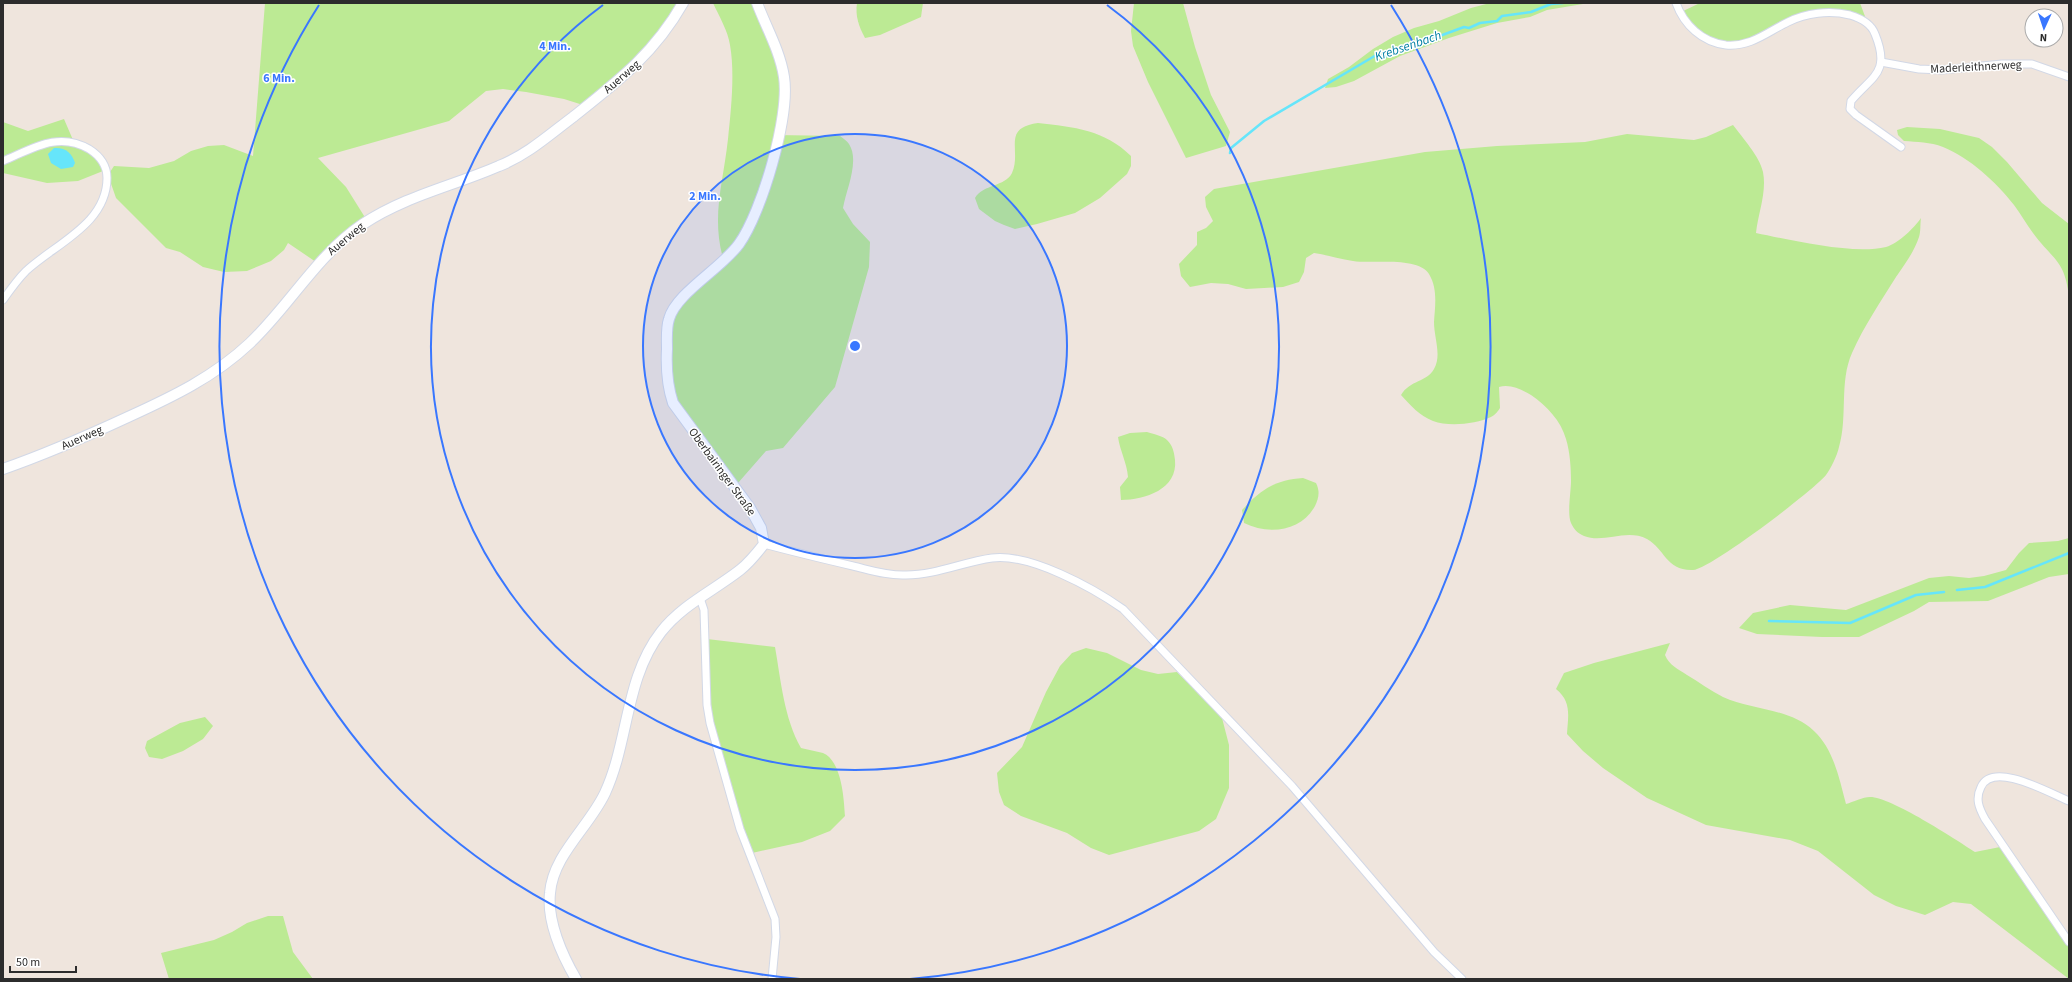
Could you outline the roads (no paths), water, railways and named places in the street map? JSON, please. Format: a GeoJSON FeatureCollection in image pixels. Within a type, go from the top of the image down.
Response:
{"type":"FeatureCollection","features":[{"type":"Feature","properties":{"kind":"street","name":"Auerweg"},"geometry":{"type":"LineString","coordinates":[[3,469],[41,455],[110,425],[183,391],[212,374],[251,342],[276,315],[316,266],[357,229],[397,204],[428,191],[500,166],[528,151],[638,64],[662,36],[683,3]]}},
{"type":"Feature","properties":{"kind":"street","name":"Oberbairinger Straße"},"geometry":{"type":"LineString","coordinates":[[757,3],[781,63],[784,77],[785,104],[778,141],[753,219],[745,234],[730,254],[681,300],[669,319],[666,369],[668,390],[672,403],[750,508],[761,528],[764,544]]}},
{"type":"Feature","properties":{"kind":"street"},"geometry":{"type":"LineString","coordinates":[[1676,3],[1683,20],[1692,29],[1713,42],[1725,45],[1737,45],[1758,39],[1802,16],[1832,13],[1858,18],[1867,23],[1874,31],[1879,42],[1881,62],[1878,72],[1872,81],[1851,101],[1850,109],[1856,115],[1901,147]]}},
{"type":"Feature","properties":{"kind":"street","name":"Maderleithnerweg"},"geometry":{"type":"LineString","coordinates":[[1881,62],[1919,69],[1942,70],[2002,64],[2032,64],[2069,77]]}},
{"type":"Feature","properties":{"kind":"street"},"geometry":{"type":"LineString","coordinates":[[3,161],[36,145],[58,140],[68,141],[89,149],[98,155],[106,168],[107,176],[105,196],[94,215],[27,271],[15,283],[3,300]]}},
{"type":"Feature","properties":{"kind":"street"},"geometry":{"type":"LineString","coordinates":[[576,979],[564,954],[552,917],[550,893],[552,882],[564,858],[604,794],[614,766],[634,689],[647,653],[663,630],[684,609],[740,570],[764,544],[875,571],[906,576],[936,572],[977,560],[1010,558],[1049,570],[1085,585],[1106,597],[1123,609],[1292,786],[1434,952],[1462,979]]}},
{"type":"Feature","properties":{"kind":"street"},"geometry":{"type":"LineString","coordinates":[[700,598],[704,610],[707,705],[710,723],[740,829],[775,919],[776,937],[772,979]]}},
{"type":"Feature","properties":{"kind":"street"},"geometry":{"type":"LineString","coordinates":[[2069,801],[2023,781],[1995,776],[1988,779],[1982,785],[1977,800],[1985,819],[2069,942]]}},
{"type":"Feature","properties":{"kind":"water"},"geometry":{"type":"Polygon","coordinates":[[[54,148],[68,151],[75,163],[73,167],[61,169],[51,163],[48,154],[54,148]]]}},
{"type":"Feature","properties":{"kind":"waterway","name":"Krebsenbach"},"geometry":{"type":"LineString","coordinates":[[1230,153],[1231,148],[1264,121],[1378,54],[1385,57],[1402,48],[1418,45],[1430,37],[1437,37],[1464,27],[1469,28],[1480,23],[1497,21],[1502,16],[1531,12],[1551,4],[1563,3]]}},
{"type":"Feature","properties":{"kind":"waterway"},"geometry":{"type":"LineString","coordinates":[[1957,590],[1985,587],[2069,553]]}},
{"type":"Feature","properties":{"kind":"waterway"},"geometry":{"type":"LineString","coordinates":[[1769,621],[1850,623],[1916,595],[1944,592]]}}]}
